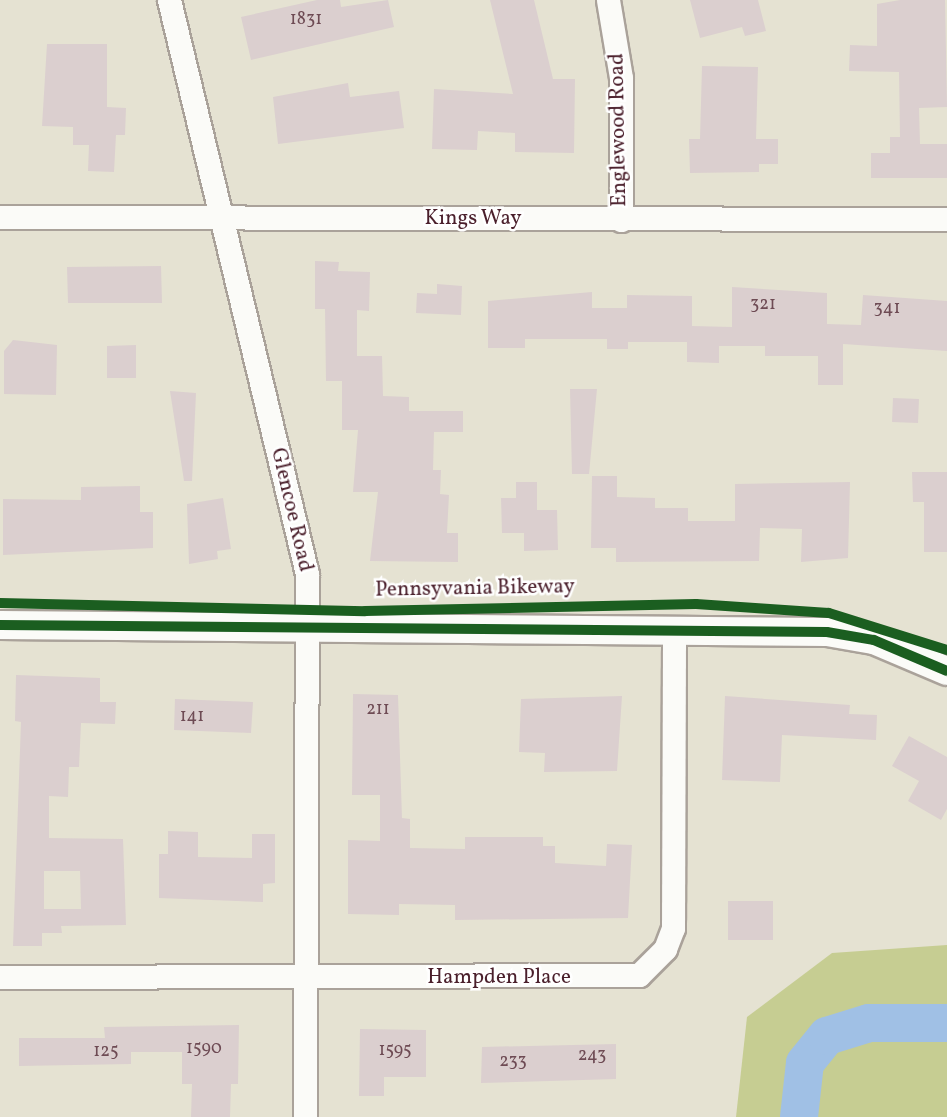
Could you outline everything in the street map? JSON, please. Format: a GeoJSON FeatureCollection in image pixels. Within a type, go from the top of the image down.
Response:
{"type":"FeatureCollection","features":[{"type":"Feature","properties":{"kind":"street","name":"Glencoe Road"},"geometry":{"type":"LineString","coordinates":[[169,0],[307,574],[305,1117]]}},
{"type":"Feature","properties":{"kind":"street","name":"Englewood Road"},"geometry":{"type":"LineString","coordinates":[[608,0],[621,78],[621,220]]}},
{"type":"Feature","properties":{"kind":"street","name":"Kings Way"},"geometry":{"type":"LineString","coordinates":[[0,217],[947,219]]}},
{"type":"Feature","properties":{"kind":"street"},"geometry":{"type":"LineString","coordinates":[[0,625],[674,629],[850,635],[947,671]]}},
{"type":"Feature","properties":{"kind":"street","name":"Hampden Place"},"geometry":{"type":"LineString","coordinates":[[0,977],[620,979],[652,965],[673,928],[674,629]]}},
{"type":"Feature","properties":{"kind":"green space"},"geometry":{"type":"Polygon","coordinates":[[[947,945],[947,1117],[736,1117],[747,1017],[832,953],[947,945]]]}},
{"type":"Feature","properties":{"kind":"building"},"geometry":{"type":"Polygon","coordinates":[[[317,0],[340,0],[341,7],[388,0],[394,27],[251,60],[241,17],[317,0]]]}},
{"type":"Feature","properties":{"kind":"building"},"geometry":{"type":"Polygon","coordinates":[[[490,0],[534,0],[553,79],[575,79],[574,153],[515,152],[515,133],[478,131],[477,150],[432,149],[434,89],[513,94],[490,0]]]}},
{"type":"Feature","properties":{"kind":"building"},"geometry":{"type":"Polygon","coordinates":[[[690,0],[758,0],[766,31],[745,36],[742,27],[700,38],[690,0]]]}},
{"type":"Feature","properties":{"kind":"building"},"geometry":{"type":"Polygon","coordinates":[[[900,0],[945,0],[947,107],[919,108],[920,144],[947,144],[947,178],[871,178],[871,153],[890,153],[890,137],[900,137],[899,72],[849,71],[850,45],[877,46],[877,4],[900,0]]]}},
{"type":"Feature","properties":{"kind":"building"},"geometry":{"type":"Polygon","coordinates":[[[47,44],[107,44],[107,107],[126,108],[125,135],[116,135],[114,172],[88,171],[89,145],[73,145],[73,127],[42,126],[47,44]]]}},
{"type":"Feature","properties":{"kind":"building"},"geometry":{"type":"Polygon","coordinates":[[[702,66],[758,67],[756,139],[778,139],[778,164],[759,164],[759,172],[690,173],[689,139],[700,139],[702,66]]]}},
{"type":"Feature","properties":{"kind":"building"},"geometry":{"type":"Polygon","coordinates":[[[348,83],[350,97],[399,91],[404,128],[278,144],[273,97],[348,83]]]}},
{"type":"Feature","properties":{"kind":"building"},"geometry":{"type":"Polygon","coordinates":[[[315,261],[339,262],[338,271],[370,272],[369,311],[357,310],[357,356],[382,356],[383,396],[409,397],[409,411],[463,411],[463,432],[434,432],[433,470],[441,470],[440,494],[449,495],[447,533],[458,533],[458,562],[370,561],[378,492],[353,492],[358,430],[342,430],[342,381],[326,381],[325,309],[315,309],[315,261]]]}},
{"type":"Feature","properties":{"kind":"building"},"geometry":{"type":"Polygon","coordinates":[[[161,266],[162,303],[68,303],[67,267],[161,266]]]}},
{"type":"Feature","properties":{"kind":"building"},"geometry":{"type":"Polygon","coordinates":[[[437,284],[462,286],[461,315],[416,313],[417,293],[437,294],[437,284]]]}},
{"type":"Feature","properties":{"kind":"building"},"geometry":{"type":"Polygon","coordinates":[[[732,287],[827,293],[827,324],[861,325],[863,295],[947,301],[947,351],[843,344],[843,385],[818,385],[818,356],[765,356],[765,346],[719,346],[719,363],[687,362],[687,342],[628,342],[628,349],[607,349],[607,339],[525,339],[525,348],[488,348],[488,301],[592,292],[592,308],[627,308],[627,295],[692,296],[692,326],[732,327],[732,287]]]}},
{"type":"Feature","properties":{"kind":"building"},"geometry":{"type":"Polygon","coordinates":[[[13,340],[57,345],[56,395],[4,394],[4,351],[13,340]]]}},
{"type":"Feature","properties":{"kind":"building"},"geometry":{"type":"Polygon","coordinates":[[[136,345],[136,378],[107,378],[107,346],[136,345]]]}},
{"type":"Feature","properties":{"kind":"building"},"geometry":{"type":"Polygon","coordinates":[[[570,389],[597,389],[589,474],[572,474],[570,389]]]}},
{"type":"Feature","properties":{"kind":"building"},"geometry":{"type":"Polygon","coordinates":[[[170,391],[196,393],[192,481],[184,481],[170,391]]]}},
{"type":"Feature","properties":{"kind":"building"},"geometry":{"type":"Polygon","coordinates":[[[893,398],[919,399],[918,423],[892,422],[893,398]]]}},
{"type":"Feature","properties":{"kind":"building"},"geometry":{"type":"Polygon","coordinates":[[[912,472],[947,472],[947,552],[924,552],[924,502],[913,502],[912,472]]]}},
{"type":"Feature","properties":{"kind":"building"},"geometry":{"type":"Polygon","coordinates":[[[592,476],[617,476],[617,497],[655,498],[655,508],[688,508],[688,521],[735,521],[735,484],[850,482],[848,558],[801,562],[802,529],[760,528],[759,561],[616,562],[616,548],[591,548],[592,476]]]}},
{"type":"Feature","properties":{"kind":"building"},"geometry":{"type":"Polygon","coordinates":[[[516,482],[537,482],[537,510],[557,510],[558,550],[524,551],[524,533],[502,533],[501,498],[516,498],[516,482]]]}},
{"type":"Feature","properties":{"kind":"building"},"geometry":{"type":"Polygon","coordinates":[[[140,486],[140,512],[153,512],[153,548],[3,555],[3,499],[81,500],[81,487],[140,486]]]}},
{"type":"Feature","properties":{"kind":"building"},"geometry":{"type":"Polygon","coordinates":[[[223,498],[231,549],[217,551],[218,559],[189,564],[187,504],[223,498]]]}},
{"type":"Feature","properties":{"kind":"building"},"geometry":{"type":"Polygon","coordinates":[[[16,675],[100,678],[100,702],[116,702],[115,724],[81,723],[79,767],[69,767],[68,797],[49,796],[49,838],[123,839],[126,925],[61,926],[62,933],[42,933],[42,946],[13,946],[21,722],[15,721],[16,675]],[[44,871],[44,909],[81,909],[80,871],[44,871]]]}},
{"type":"Feature","properties":{"kind":"building"},"geometry":{"type":"Polygon","coordinates":[[[353,694],[398,695],[402,818],[410,819],[410,848],[465,849],[465,837],[543,837],[543,846],[555,846],[555,863],[606,866],[607,844],[632,845],[628,918],[455,920],[455,905],[399,904],[399,915],[348,914],[348,840],[380,841],[380,795],[352,795],[353,694]]]}},
{"type":"Feature","properties":{"kind":"building"},"geometry":{"type":"Polygon","coordinates":[[[622,696],[617,771],[544,772],[545,753],[519,752],[521,699],[622,696]]]}},
{"type":"Feature","properties":{"kind":"building"},"geometry":{"type":"Polygon","coordinates":[[[725,696],[850,705],[849,714],[877,715],[876,740],[782,735],[780,782],[722,780],[725,696]]]}},
{"type":"Feature","properties":{"kind":"building"},"geometry":{"type":"Polygon","coordinates":[[[175,699],[253,702],[251,733],[174,730],[175,699]]]}},
{"type":"Feature","properties":{"kind":"building"},"geometry":{"type":"Polygon","coordinates":[[[909,736],[947,757],[947,809],[941,820],[908,801],[919,781],[892,766],[909,736]]]}},
{"type":"Feature","properties":{"kind":"building"},"geometry":{"type":"Polygon","coordinates":[[[168,831],[198,832],[198,857],[252,858],[252,834],[275,834],[275,883],[263,884],[263,902],[159,898],[159,854],[168,854],[168,831]]]}},
{"type":"Feature","properties":{"kind":"building"},"geometry":{"type":"Polygon","coordinates":[[[728,901],[773,901],[773,940],[728,940],[728,901]]]}},
{"type":"Feature","properties":{"kind":"building"},"geometry":{"type":"Polygon","coordinates":[[[239,1025],[238,1084],[231,1084],[230,1117],[191,1117],[192,1084],[182,1084],[182,1052],[131,1052],[131,1064],[19,1066],[19,1038],[105,1038],[104,1027],[239,1025]]]}},
{"type":"Feature","properties":{"kind":"building"},"geometry":{"type":"Polygon","coordinates":[[[360,1029],[426,1030],[426,1077],[384,1077],[384,1096],[359,1096],[360,1029]]]}},
{"type":"Feature","properties":{"kind":"building"},"geometry":{"type":"Polygon","coordinates":[[[616,1044],[616,1079],[481,1083],[482,1047],[616,1044]]]}},
{"type":"Feature","properties":{"kind":"waterway"},"geometry":{"type":"LineString","coordinates":[[799,1117],[805,1063],[827,1036],[869,1023],[947,1023]]}},
{"type":"Feature","properties":{"kind":"cycle path","name":"Pennsyvania Bikeway"},"geometry":{"type":"LineString","coordinates":[[0,603],[365,611],[696,604],[829,613],[947,650]]}},
{"type":"Feature","properties":{"kind":"cycle path"},"geometry":{"type":"LineString","coordinates":[[0,625],[827,632],[874,640],[947,671]]}}]}
